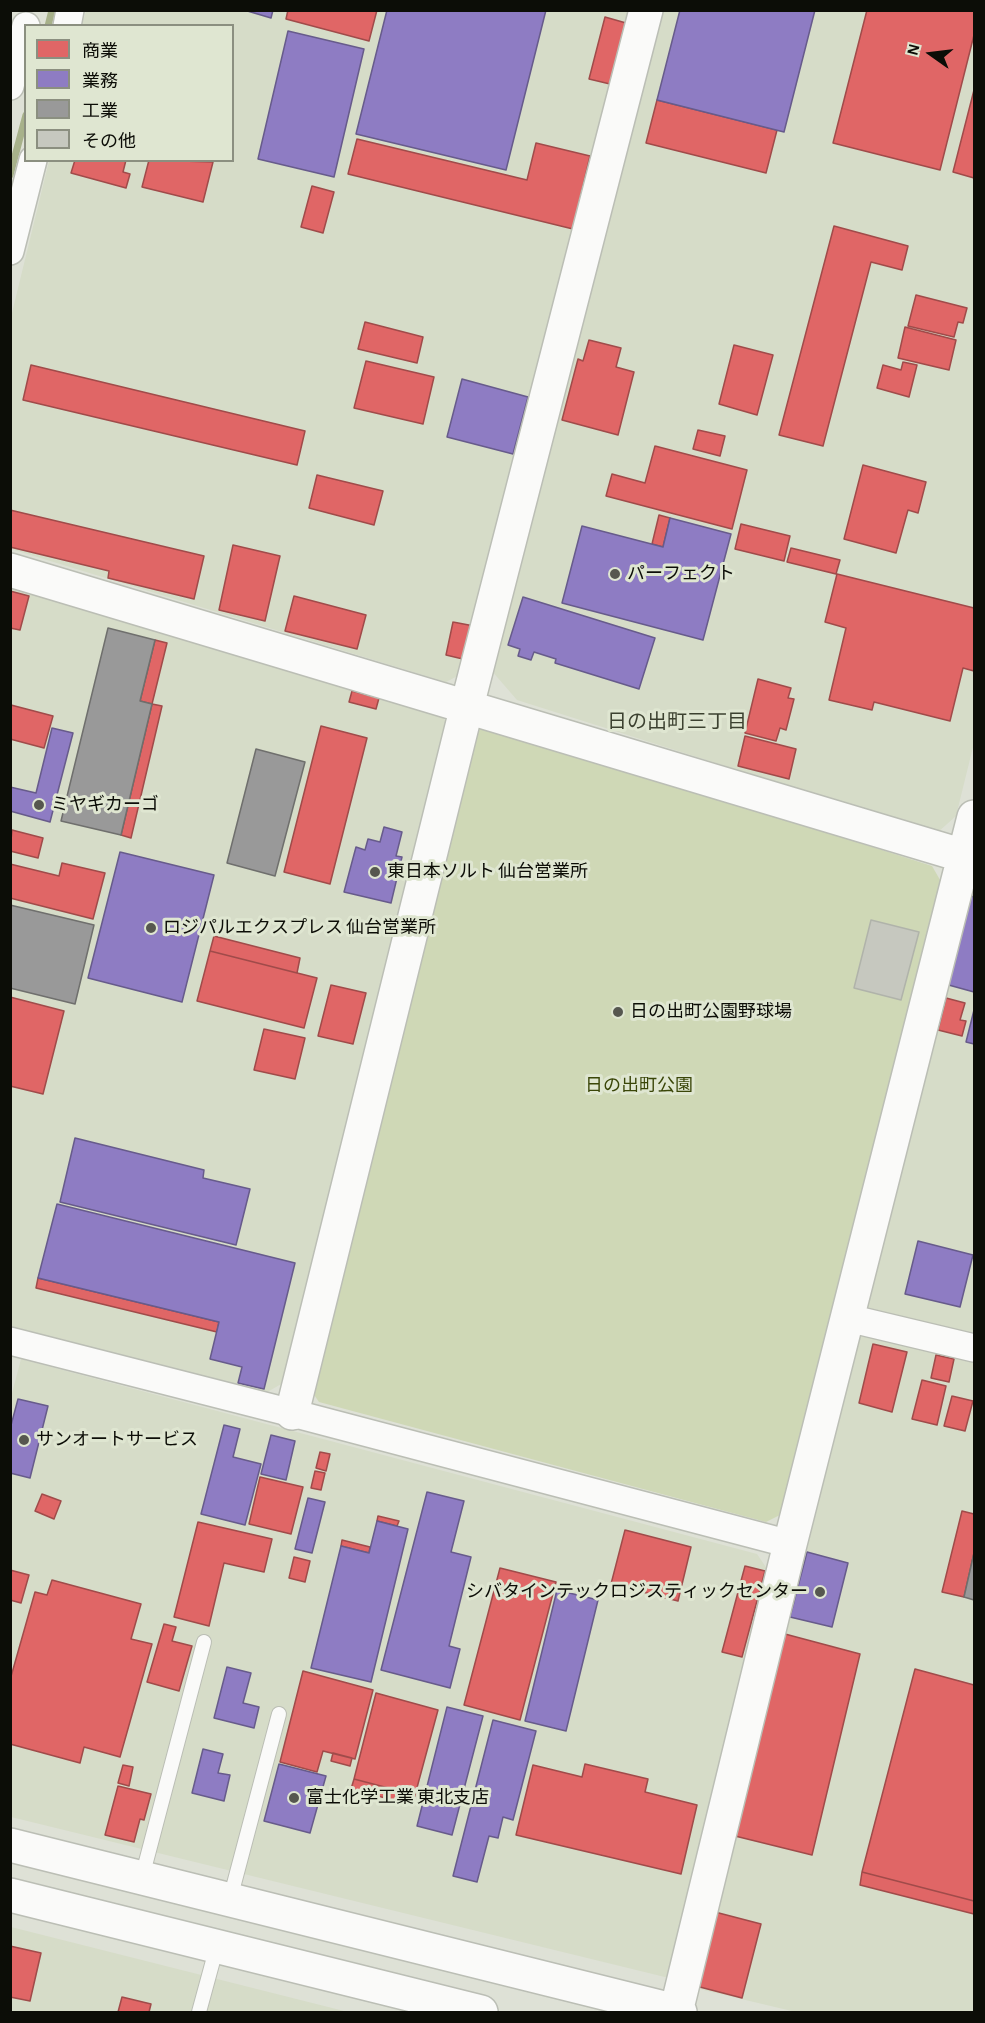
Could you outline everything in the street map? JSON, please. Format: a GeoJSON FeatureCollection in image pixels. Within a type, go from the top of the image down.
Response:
{"type":"FeatureCollection","features":[{"type":"Feature","properties":{"kind":"street"},"geometry":{"type":"LineString","coordinates":[[292,1413],[467,706],[646,10]]}},
{"type":"Feature","properties":{"kind":"street"},"geometry":{"type":"LineString","coordinates":[[10,86],[24,34]]}},
{"type":"Feature","properties":{"kind":"street"},"geometry":{"type":"LineString","coordinates":[[10,251],[32,162]]}},
{"type":"Feature","properties":{"kind":"street"},"geometry":{"type":"LineString","coordinates":[[10,570],[970,858]]}},
{"type":"Feature","properties":{"kind":"street"},"geometry":{"type":"LineString","coordinates":[[10,1845],[678,2012],[790,1544],[970,858],[975,817]]}},
{"type":"Feature","properties":{"kind":"street"},"geometry":{"type":"LineString","coordinates":[[848,1318],[975,1348]]}},
{"type":"Feature","properties":{"kind":"street"},"geometry":{"type":"LineString","coordinates":[[12,1345],[292,1413],[790,1544]]}},
{"type":"Feature","properties":{"kind":"street"},"geometry":{"type":"LineString","coordinates":[[10,1895],[481,2013]]}},
{"type":"Feature","properties":{"kind":"lane"},"geometry":{"type":"LineString","coordinates":[[142,1877],[204,1642]]}},
{"type":"Feature","properties":{"kind":"lane"},"geometry":{"type":"LineString","coordinates":[[230,1899],[279,1714]]}},
{"type":"Feature","properties":{"kind":"lane"},"geometry":{"type":"LineString","coordinates":[[199,2013],[217,1946]]}},
{"type":"Feature","properties":{"kind":"shaded area"},"geometry":{"type":"Polygon","coordinates":[[[86,11],[633,11],[467,671],[446,682],[11,549],[11,317],[49,162],[234,162],[234,24],[82,24],[86,11]]]}},
{"type":"Feature","properties":{"kind":"shaded area"},"geometry":{"type":"Polygon","coordinates":[[[661,11],[974,11],[974,743],[956,816],[937,833],[517,700],[491,670],[661,11]]]}},
{"type":"Feature","properties":{"kind":"shaded area"},"geometry":{"type":"Polygon","coordinates":[[[10,584],[435,707],[451,728],[288,1380],[264,1394],[11,1326],[10,584]]]}},
{"type":"Feature","properties":{"kind":"shaded area"},"geometry":{"type":"Polygon","coordinates":[[[974,887],[974,2012],[796,2012],[691,1987],[962,897],[974,887]]]}},
{"type":"Feature","properties":{"kind":"shaded area"},"geometry":{"type":"Polygon","coordinates":[[[21,1359],[757,1554],[772,1576],[673,1979],[11,1817],[10,1401],[21,1359]]]}},
{"type":"Feature","properties":{"kind":"shaded area"},"geometry":{"type":"Polygon","coordinates":[[[11,1927],[348,2012],[11,2012],[11,1927]]]}},
{"type":"Feature","properties":{"kind":"green space","name":"日の出町公園"},"geometry":{"type":"Polygon","coordinates":[[[487,724],[932,866],[943,885],[786,1512],[766,1522],[319,1402],[310,1389],[471,737],[487,724]]]}},
{"type":"Feature","properties":{"kind":"building: 商業"},"geometry":{"type":"Polygon","coordinates":[[[288,10],[377,10],[369,41],[286,19],[288,10]]]}},
{"type":"Feature","properties":{"kind":"building: 商業"},"geometry":{"type":"Polygon","coordinates":[[[867,10],[974,10],[974,35],[940,170],[833,143],[867,10]]]}},
{"type":"Feature","properties":{"kind":"building: 商業"},"geometry":{"type":"Polygon","coordinates":[[[605,17],[626,23],[610,84],[589,79],[605,17]]]}},
{"type":"Feature","properties":{"kind":"building: 商業"},"geometry":{"type":"Polygon","coordinates":[[[974,90],[974,178],[953,172],[974,90]]]}},
{"type":"Feature","properties":{"kind":"building: 商業"},"geometry":{"type":"Polygon","coordinates":[[[657,100],[777,130],[766,173],[646,143],[657,100]]]}},
{"type":"Feature","properties":{"kind":"building: 商業"},"geometry":{"type":"Polygon","coordinates":[[[357,139],[527,180],[536,143],[590,156],[573,229],[348,174],[357,139]]]}},
{"type":"Feature","properties":{"kind":"building: 商業"},"geometry":{"type":"Polygon","coordinates":[[[74,162],[126,162],[123,172],[130,174],[126,188],[71,173],[74,162]]]}},
{"type":"Feature","properties":{"kind":"building: 商業"},"geometry":{"type":"Polygon","coordinates":[[[148,162],[213,162],[203,202],[142,187],[148,162]]]}},
{"type":"Feature","properties":{"kind":"building: 商業"},"geometry":{"type":"Polygon","coordinates":[[[312,186],[334,192],[323,233],[301,227],[312,186]]]}},
{"type":"Feature","properties":{"kind":"building: 商業"},"geometry":{"type":"Polygon","coordinates":[[[834,226],[908,246],[902,270],[871,262],[823,446],[779,435],[834,226]]]}},
{"type":"Feature","properties":{"kind":"building: 商業"},"geometry":{"type":"Polygon","coordinates":[[[916,295],[967,308],[963,323],[958,322],[954,337],[908,326],[916,295]]]}},
{"type":"Feature","properties":{"kind":"building: 商業"},"geometry":{"type":"Polygon","coordinates":[[[365,322],[423,337],[417,363],[358,349],[365,322]]]}},
{"type":"Feature","properties":{"kind":"building: 商業"},"geometry":{"type":"Polygon","coordinates":[[[905,327],[956,340],[949,370],[898,358],[905,327]]]}},
{"type":"Feature","properties":{"kind":"building: 商業"},"geometry":{"type":"Polygon","coordinates":[[[589,340],[621,348],[616,367],[634,372],[618,435],[562,420],[578,359],[583,361],[589,340]]]}},
{"type":"Feature","properties":{"kind":"building: 商業"},"geometry":{"type":"Polygon","coordinates":[[[734,345],[773,355],[757,415],[719,404],[734,345]]]}},
{"type":"Feature","properties":{"kind":"building: 商業"},"geometry":{"type":"Polygon","coordinates":[[[366,361],[434,377],[423,424],[354,408],[366,361]]]}},
{"type":"Feature","properties":{"kind":"building: 商業"},"geometry":{"type":"Polygon","coordinates":[[[903,362],[917,365],[909,397],[877,388],[883,365],[901,370],[903,362]]]}},
{"type":"Feature","properties":{"kind":"building: 商業"},"geometry":{"type":"Polygon","coordinates":[[[31,365],[305,431],[297,465],[23,400],[31,365]]]}},
{"type":"Feature","properties":{"kind":"building: 商業"},"geometry":{"type":"Polygon","coordinates":[[[698,430],[725,436],[720,456],[693,449],[698,430]]]}},
{"type":"Feature","properties":{"kind":"building: 商業"},"geometry":{"type":"Polygon","coordinates":[[[655,446],[747,470],[732,529],[606,496],[612,474],[645,483],[655,446]]]}},
{"type":"Feature","properties":{"kind":"building: 商業"},"geometry":{"type":"Polygon","coordinates":[[[863,465],[926,482],[918,513],[908,510],[896,553],[844,539],[863,465]]]}},
{"type":"Feature","properties":{"kind":"building: 商業"},"geometry":{"type":"Polygon","coordinates":[[[317,475],[383,491],[374,525],[309,508],[317,475]]]}},
{"type":"Feature","properties":{"kind":"building: 商業"},"geometry":{"type":"Polygon","coordinates":[[[10,510],[204,556],[194,599],[108,578],[109,571],[10,547],[10,510]]]}},
{"type":"Feature","properties":{"kind":"building: 商業"},"geometry":{"type":"Polygon","coordinates":[[[659,515],[670,518],[663,547],[652,544],[659,515]]]}},
{"type":"Feature","properties":{"kind":"building: 商業"},"geometry":{"type":"Polygon","coordinates":[[[741,524],[790,536],[784,561],[735,549],[741,524]]]}},
{"type":"Feature","properties":{"kind":"building: 商業"},"geometry":{"type":"Polygon","coordinates":[[[233,545],[280,556],[265,621],[219,610],[233,545]]]}},
{"type":"Feature","properties":{"kind":"building: 商業"},"geometry":{"type":"Polygon","coordinates":[[[791,548],[840,560],[836,574],[787,562],[791,548]]]}},
{"type":"Feature","properties":{"kind":"building: 商業"},"geometry":{"type":"Polygon","coordinates":[[[837,574],[974,608],[974,671],[963,668],[950,721],[874,702],[872,710],[829,700],[846,628],[825,622],[837,574]]]}},
{"type":"Feature","properties":{"kind":"building: 商業"},"geometry":{"type":"Polygon","coordinates":[[[10,591],[29,596],[20,630],[10,628],[10,591]]]}},
{"type":"Feature","properties":{"kind":"building: 商業"},"geometry":{"type":"Polygon","coordinates":[[[294,596],[366,615],[357,649],[285,631],[294,596]]]}},
{"type":"Feature","properties":{"kind":"building: 商業"},"geometry":{"type":"Polygon","coordinates":[[[453,622],[474,626],[467,660],[446,655],[453,622]]]}},
{"type":"Feature","properties":{"kind":"building: 商業"},"geometry":{"type":"Polygon","coordinates":[[[155,640],[167,643],[152,704],[140,701],[155,640]]]}},
{"type":"Feature","properties":{"kind":"building: 商業"},"geometry":{"type":"Polygon","coordinates":[[[758,679],[791,688],[788,698],[794,699],[786,730],[780,728],[776,741],[745,733],[758,679]]]}},
{"type":"Feature","properties":{"kind":"building: 商業"},"geometry":{"type":"Polygon","coordinates":[[[352,691],[379,698],[376,709],[349,702],[352,691]]]}},
{"type":"Feature","properties":{"kind":"building: 商業"},"geometry":{"type":"Polygon","coordinates":[[[152,704],[162,706],[131,838],[121,835],[152,704]]]}},
{"type":"Feature","properties":{"kind":"building: 商業"},"geometry":{"type":"Polygon","coordinates":[[[11,705],[53,716],[44,748],[10,739],[11,705]]]}},
{"type":"Feature","properties":{"kind":"building: 商業"},"geometry":{"type":"Polygon","coordinates":[[[321,726],[367,738],[330,884],[284,872],[321,726]]]}},
{"type":"Feature","properties":{"kind":"building: 商業"},"geometry":{"type":"Polygon","coordinates":[[[745,736],[796,749],[789,779],[738,766],[745,736]]]}},
{"type":"Feature","properties":{"kind":"building: 商業"},"geometry":{"type":"Polygon","coordinates":[[[12,830],[43,838],[38,858],[10,851],[12,830]]]}},
{"type":"Feature","properties":{"kind":"building: 商業"},"geometry":{"type":"Polygon","coordinates":[[[62,863],[105,873],[93,919],[10,898],[10,864],[59,876],[62,863]]]}},
{"type":"Feature","properties":{"kind":"building: 商業"},"geometry":{"type":"Polygon","coordinates":[[[214,936],[300,958],[297,973],[210,951],[214,936]]]}},
{"type":"Feature","properties":{"kind":"building: 商業"},"geometry":{"type":"Polygon","coordinates":[[[210,951],[317,978],[304,1028],[197,1001],[210,951]]]}},
{"type":"Feature","properties":{"kind":"building: 商業"},"geometry":{"type":"Polygon","coordinates":[[[331,985],[366,993],[353,1044],[318,1036],[331,985]]]}},
{"type":"Feature","properties":{"kind":"building: 商業"},"geometry":{"type":"Polygon","coordinates":[[[10,997],[64,1011],[43,1094],[10,1086],[10,997]]]}},
{"type":"Feature","properties":{"kind":"building: 商業"},"geometry":{"type":"Polygon","coordinates":[[[946,998],[965,1003],[960,1020],[966,1021],[962,1036],[938,1030],[946,998]]]}},
{"type":"Feature","properties":{"kind":"building: 商業"},"geometry":{"type":"Polygon","coordinates":[[[264,1029],[305,1038],[295,1079],[254,1070],[264,1029]]]}},
{"type":"Feature","properties":{"kind":"building: 商業"},"geometry":{"type":"Polygon","coordinates":[[[38,1278],[219,1322],[217,1332],[36,1288],[38,1278]]]}},
{"type":"Feature","properties":{"kind":"building: 商業"},"geometry":{"type":"Polygon","coordinates":[[[873,1344],[907,1352],[892,1412],[859,1403],[873,1344]]]}},
{"type":"Feature","properties":{"kind":"building: 商業"},"geometry":{"type":"Polygon","coordinates":[[[936,1355],[954,1359],[949,1382],[931,1378],[936,1355]]]}},
{"type":"Feature","properties":{"kind":"building: 商業"},"geometry":{"type":"Polygon","coordinates":[[[922,1380],[946,1386],[937,1425],[912,1419],[922,1380]]]}},
{"type":"Feature","properties":{"kind":"building: 商業"},"geometry":{"type":"Polygon","coordinates":[[[952,1396],[973,1401],[965,1431],[944,1426],[952,1396]]]}},
{"type":"Feature","properties":{"kind":"building: 商業"},"geometry":{"type":"Polygon","coordinates":[[[320,1452],[330,1454],[326,1471],[316,1468],[320,1452]]]}},
{"type":"Feature","properties":{"kind":"building: 商業"},"geometry":{"type":"Polygon","coordinates":[[[315,1471],[325,1473],[321,1490],[311,1488],[315,1471]]]}},
{"type":"Feature","properties":{"kind":"building: 商業"},"geometry":{"type":"Polygon","coordinates":[[[260,1477],[303,1487],[291,1534],[249,1524],[260,1477]]]}},
{"type":"Feature","properties":{"kind":"building: 商業"},"geometry":{"type":"Polygon","coordinates":[[[42,1494],[61,1501],[54,1519],[35,1511],[42,1494]]]}},
{"type":"Feature","properties":{"kind":"building: 商業"},"geometry":{"type":"Polygon","coordinates":[[[962,1511],[974,1514],[974,1553],[964,1597],[942,1592],[962,1511]]]}},
{"type":"Feature","properties":{"kind":"building: 商業"},"geometry":{"type":"Polygon","coordinates":[[[378,1516],[399,1521],[397,1526],[377,1521],[378,1516]]]}},
{"type":"Feature","properties":{"kind":"building: 商業"},"geometry":{"type":"Polygon","coordinates":[[[198,1522],[272,1539],[264,1572],[224,1563],[209,1626],[174,1617],[198,1522]]]}},
{"type":"Feature","properties":{"kind":"building: 商業"},"geometry":{"type":"Polygon","coordinates":[[[625,1530],[691,1547],[678,1601],[611,1584],[625,1530]]]}},
{"type":"Feature","properties":{"kind":"building: 商業"},"geometry":{"type":"Polygon","coordinates":[[[342,1540],[370,1547],[369,1553],[341,1546],[342,1540]]]}},
{"type":"Feature","properties":{"kind":"building: 商業"},"geometry":{"type":"Polygon","coordinates":[[[294,1557],[310,1561],[305,1582],[289,1578],[294,1557]]]}},
{"type":"Feature","properties":{"kind":"building: 商業"},"geometry":{"type":"Polygon","coordinates":[[[745,1566],[765,1571],[742,1657],[722,1652],[745,1566]]]}},
{"type":"Feature","properties":{"kind":"building: 商業"},"geometry":{"type":"Polygon","coordinates":[[[500,1568],[556,1582],[520,1720],[464,1705],[500,1568]]]}},
{"type":"Feature","properties":{"kind":"building: 商業"},"geometry":{"type":"Polygon","coordinates":[[[10,1570],[29,1575],[21,1603],[10,1600],[10,1570]]]}},
{"type":"Feature","properties":{"kind":"building: 商業"},"geometry":{"type":"Polygon","coordinates":[[[52,1580],[141,1604],[131,1639],[152,1644],[120,1757],[84,1747],[80,1763],[10,1744],[10,1680],[35,1592],[47,1595],[52,1580]]]}},
{"type":"Feature","properties":{"kind":"building: 商業"},"geometry":{"type":"Polygon","coordinates":[[[164,1624],[176,1627],[172,1641],[192,1646],[179,1691],[147,1682],[164,1624]]]}},
{"type":"Feature","properties":{"kind":"building: 商業"},"geometry":{"type":"Polygon","coordinates":[[[785,1634],[860,1654],[812,1855],[735,1836],[785,1634]]]}},
{"type":"Feature","properties":{"kind":"building: 商業"},"geometry":{"type":"Polygon","coordinates":[[[915,1669],[974,1685],[974,1901],[862,1872],[915,1669]]]}},
{"type":"Feature","properties":{"kind":"building: 商業"},"geometry":{"type":"Polygon","coordinates":[[[303,1671],[373,1690],[355,1759],[323,1751],[317,1772],[280,1762],[303,1671]]]}},
{"type":"Feature","properties":{"kind":"building: 商業"},"geometry":{"type":"Polygon","coordinates":[[[376,1693],[438,1710],[415,1795],[354,1779],[376,1693]]]}},
{"type":"Feature","properties":{"kind":"building: 商業"},"geometry":{"type":"Polygon","coordinates":[[[333,1753],[352,1758],[350,1766],[331,1761],[333,1753]]]}},
{"type":"Feature","properties":{"kind":"building: 商業"},"geometry":{"type":"Polygon","coordinates":[[[585,1764],[648,1779],[645,1792],[697,1805],[681,1874],[516,1835],[533,1765],[582,1777],[585,1764]]]}},
{"type":"Feature","properties":{"kind":"building: 商業"},"geometry":{"type":"Polygon","coordinates":[[[123,1765],[133,1767],[129,1786],[118,1783],[123,1765]]]}},
{"type":"Feature","properties":{"kind":"building: 商業"},"geometry":{"type":"Polygon","coordinates":[[[354,1779],[415,1795],[412,1805],[351,1789],[354,1779]]]}},
{"type":"Feature","properties":{"kind":"building: 商業"},"geometry":{"type":"Polygon","coordinates":[[[118,1786],[151,1794],[144,1820],[140,1819],[134,1842],[105,1835],[118,1786]]]}},
{"type":"Feature","properties":{"kind":"building: 商業"},"geometry":{"type":"Polygon","coordinates":[[[862,1872],[974,1901],[974,1914],[860,1885],[862,1872]]]}},
{"type":"Feature","properties":{"kind":"building: 商業"},"geometry":{"type":"Polygon","coordinates":[[[715,1912],[761,1924],[742,1998],[696,1986],[715,1912]]]}},
{"type":"Feature","properties":{"kind":"building: 商業"},"geometry":{"type":"Polygon","coordinates":[[[10,1946],[41,1953],[30,2001],[10,1997],[10,1946]]]}},
{"type":"Feature","properties":{"kind":"building: 商業"},"geometry":{"type":"Polygon","coordinates":[[[122,1997],[151,2004],[149,2012],[118,2012],[122,1997]]]}},
{"type":"Feature","properties":{"kind":"building: 業務"},"geometry":{"type":"Polygon","coordinates":[[[244,10],[273,10],[271,18],[244,10]]]}},
{"type":"Feature","properties":{"kind":"building: 業務"},"geometry":{"type":"Polygon","coordinates":[[[387,10],[546,10],[506,170],[356,134],[387,10]]]}},
{"type":"Feature","properties":{"kind":"building: 業務"},"geometry":{"type":"Polygon","coordinates":[[[680,10],[815,10],[784,132],[657,100],[680,10]]]}},
{"type":"Feature","properties":{"kind":"building: 業務"},"geometry":{"type":"Polygon","coordinates":[[[288,31],[364,49],[334,177],[258,159],[288,31]]]}},
{"type":"Feature","properties":{"kind":"building: 業務"},"geometry":{"type":"Polygon","coordinates":[[[462,379],[528,397],[513,454],[447,437],[462,379]]]}},
{"type":"Feature","properties":{"kind":"building: 業務"},"geometry":{"type":"Polygon","coordinates":[[[670,518],[731,534],[703,640],[562,603],[582,526],[663,547],[670,518]]]}},
{"type":"Feature","properties":{"kind":"building: 業務"},"geometry":{"type":"Polygon","coordinates":[[[523,597],[655,638],[639,689],[555,663],[556,659],[534,652],[531,660],[518,656],[520,649],[508,645],[523,597]]]}},
{"type":"Feature","properties":{"kind":"building: 業務"},"geometry":{"type":"Polygon","coordinates":[[[52,728],[73,733],[50,822],[10,811],[10,787],[36,793],[52,728]]]}},
{"type":"Feature","properties":{"kind":"building: 業務"},"geometry":{"type":"Polygon","coordinates":[[[384,827],[402,832],[396,856],[402,857],[391,903],[344,892],[356,847],[365,850],[368,839],[380,842],[384,827]]]}},
{"type":"Feature","properties":{"kind":"building: 業務"},"geometry":{"type":"Polygon","coordinates":[[[120,852],[214,875],[182,1002],[88,978],[120,852]]]}},
{"type":"Feature","properties":{"kind":"building: 業務"},"geometry":{"type":"Polygon","coordinates":[[[968,895],[974,897],[974,992],[945,984],[968,895]]]}},
{"type":"Feature","properties":{"kind":"building: 業務"},"geometry":{"type":"Polygon","coordinates":[[[974,1010],[974,1044],[966,1042],[974,1010]]]}},
{"type":"Feature","properties":{"kind":"building: 業務"},"geometry":{"type":"Polygon","coordinates":[[[75,1138],[204,1170],[203,1178],[250,1189],[236,1245],[60,1202],[75,1138]]]}},
{"type":"Feature","properties":{"kind":"building: 業務"},"geometry":{"type":"Polygon","coordinates":[[[57,1204],[295,1263],[264,1389],[238,1383],[242,1367],[210,1359],[219,1322],[38,1278],[57,1204]]]}},
{"type":"Feature","properties":{"kind":"building: 業務"},"geometry":{"type":"Polygon","coordinates":[[[918,1241],[973,1255],[960,1307],[905,1294],[918,1241]]]}},
{"type":"Feature","properties":{"kind":"building: 業務"},"geometry":{"type":"Polygon","coordinates":[[[18,1399],[48,1406],[30,1478],[10,1473],[10,1429],[18,1399]]]}},
{"type":"Feature","properties":{"kind":"building: 業務"},"geometry":{"type":"Polygon","coordinates":[[[224,1425],[240,1429],[233,1457],[261,1464],[245,1525],[201,1514],[224,1425]]]}},
{"type":"Feature","properties":{"kind":"building: 業務"},"geometry":{"type":"Polygon","coordinates":[[[271,1435],[295,1441],[286,1480],[261,1474],[271,1435]]]}},
{"type":"Feature","properties":{"kind":"building: 業務"},"geometry":{"type":"Polygon","coordinates":[[[427,1492],[464,1501],[451,1552],[471,1557],[449,1646],[460,1649],[450,1688],[381,1670],[427,1492]]]}},
{"type":"Feature","properties":{"kind":"building: 業務"},"geometry":{"type":"Polygon","coordinates":[[[308,1498],[325,1502],[312,1553],[295,1549],[308,1498]]]}},
{"type":"Feature","properties":{"kind":"building: 業務"},"geometry":{"type":"Polygon","coordinates":[[[377,1521],[408,1529],[371,1682],[311,1668],[341,1546],[369,1553],[377,1521]]]}},
{"type":"Feature","properties":{"kind":"building: 業務"},"geometry":{"type":"Polygon","coordinates":[[[807,1552],[848,1563],[832,1627],[790,1617],[807,1552]]]}},
{"type":"Feature","properties":{"kind":"building: 業務"},"geometry":{"type":"Polygon","coordinates":[[[557,1590],[598,1600],[566,1731],[525,1721],[557,1590]]]}},
{"type":"Feature","properties":{"kind":"building: 業務"},"geometry":{"type":"Polygon","coordinates":[[[227,1667],[251,1673],[243,1703],[259,1707],[254,1728],[214,1718],[227,1667]]]}},
{"type":"Feature","properties":{"kind":"building: 業務"},"geometry":{"type":"Polygon","coordinates":[[[447,1707],[483,1716],[452,1835],[417,1826],[447,1707]]]}},
{"type":"Feature","properties":{"kind":"building: 業務"},"geometry":{"type":"Polygon","coordinates":[[[493,1720],[536,1731],[513,1820],[503,1817],[498,1838],[489,1836],[477,1882],[453,1876],[493,1720]]]}},
{"type":"Feature","properties":{"kind":"building: 業務"},"geometry":{"type":"Polygon","coordinates":[[[203,1749],[223,1754],[218,1773],[230,1775],[224,1801],[192,1793],[203,1749]]]}},
{"type":"Feature","properties":{"kind":"building: 業務"},"geometry":{"type":"Polygon","coordinates":[[[279,1764],[326,1776],[310,1833],[264,1821],[279,1764]]]}},
{"type":"Feature","properties":{"kind":"building: 工業"},"geometry":{"type":"Polygon","coordinates":[[[108,628],[155,640],[140,701],[152,704],[121,835],[61,821],[108,628]]]}},
{"type":"Feature","properties":{"kind":"building: 工業"},"geometry":{"type":"Polygon","coordinates":[[[256,749],[305,762],[275,876],[227,863],[256,749]]]}},
{"type":"Feature","properties":{"kind":"building: 工業"},"geometry":{"type":"Polygon","coordinates":[[[10,905],[94,925],[75,1004],[10,988],[10,905]]]}},
{"type":"Feature","properties":{"kind":"building: 工業"},"geometry":{"type":"Polygon","coordinates":[[[974,1553],[974,1600],[964,1597],[974,1553]]]}},
{"type":"Feature","properties":{"kind":"building: その他"},"geometry":{"type":"Polygon","coordinates":[[[871,920],[919,932],[901,1000],[854,988],[871,920]]]}},
{"type":"Feature","properties":{"kind":"waterway"},"geometry":{"type":"LineString","coordinates":[[48,24],[52,10]]}},
{"type":"Feature","properties":{"kind":"waterway"},"geometry":{"type":"LineString","coordinates":[[10,175],[24,122]]}},
{"type":"Feature","properties":{"kind":"place","name":"パーフェクト"},"geometry":{"type":"Point","coordinates":[615,574]}},
{"type":"Feature","properties":{"kind":"place","name":"ミヤギカーゴ"},"geometry":{"type":"Point","coordinates":[39,805]}},
{"type":"Feature","properties":{"kind":"place","name":"東日本ソルト 仙台営業所"},"geometry":{"type":"Point","coordinates":[375,872]}},
{"type":"Feature","properties":{"kind":"place","name":"ロジパルエクスプレス 仙台営業所"},"geometry":{"type":"Point","coordinates":[151,928]}},
{"type":"Feature","properties":{"kind":"place","name":"日の出町公園野球場"},"geometry":{"type":"Point","coordinates":[618,1012]}},
{"type":"Feature","properties":{"kind":"place","name":"サンオートサービス"},"geometry":{"type":"Point","coordinates":[24,1440]}},
{"type":"Feature","properties":{"kind":"place","name":"シバタインテックロジスティックセンター"},"geometry":{"type":"Point","coordinates":[820,1592]}},
{"type":"Feature","properties":{"kind":"place","name":"富士化学工業 東北支店"},"geometry":{"type":"Point","coordinates":[294,1798]}},
{"type":"Feature","properties":{"kind":"district","name":"日の出町三丁目"},"geometry":{"type":"Point","coordinates":[677,722]}}]}
